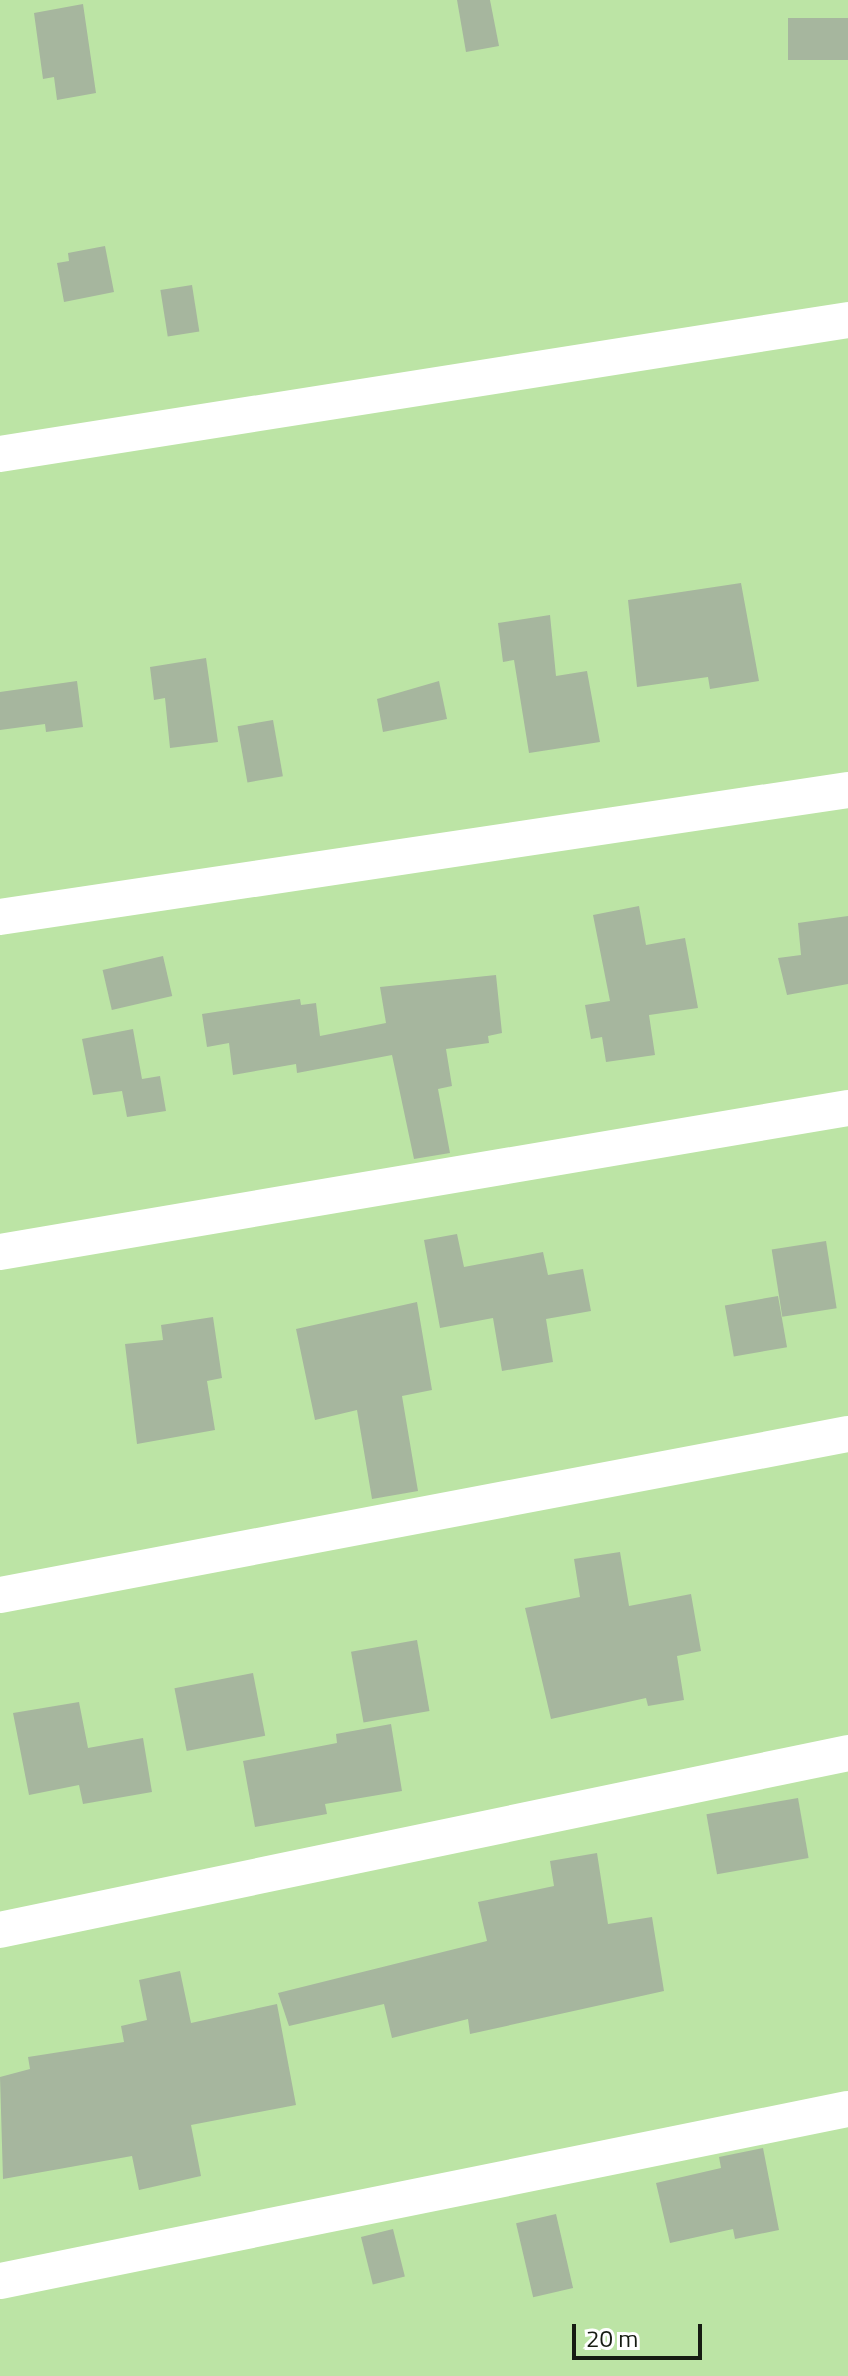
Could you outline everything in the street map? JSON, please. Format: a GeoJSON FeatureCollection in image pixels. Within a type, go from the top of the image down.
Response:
{"type":"FeatureCollection","features":[{"type":"Feature","properties":{"kind":"street"},"geometry":{"type":"LineString","coordinates":[[0,454],[848,320]]}},
{"type":"Feature","properties":{"kind":"street"},"geometry":{"type":"LineString","coordinates":[[0,917],[848,790]]}},
{"type":"Feature","properties":{"kind":"street"},"geometry":{"type":"LineString","coordinates":[[0,1252],[848,1108]]}},
{"type":"Feature","properties":{"kind":"street"},"geometry":{"type":"LineString","coordinates":[[0,1595],[848,1434]]}},
{"type":"Feature","properties":{"kind":"street"},"geometry":{"type":"LineString","coordinates":[[0,1930],[848,1753]]}},
{"type":"Feature","properties":{"kind":"street"},"geometry":{"type":"LineString","coordinates":[[0,2281],[848,2109]]}},
{"type":"Feature","properties":{"kind":"green space"},"geometry":{"type":"Polygon","coordinates":[[[0,0],[848,0],[848,2376],[0,2376],[0,0]]]}},
{"type":"Feature","properties":{"kind":"building"},"geometry":{"type":"Polygon","coordinates":[[[457,0],[490,0],[499,46],[466,52],[457,0]]]}},
{"type":"Feature","properties":{"kind":"building"},"geometry":{"type":"Polygon","coordinates":[[[83,4],[96,93],[57,100],[54,77],[43,79],[34,13],[83,4]]]}},
{"type":"Feature","properties":{"kind":"building"},"geometry":{"type":"Polygon","coordinates":[[[788,18],[848,18],[848,60],[788,60],[788,18]]]}},
{"type":"Feature","properties":{"kind":"building"},"geometry":{"type":"Polygon","coordinates":[[[105,246],[114,292],[64,302],[57,263],[69,261],[68,253],[105,246]]]}},
{"type":"Feature","properties":{"kind":"building"},"geometry":{"type":"Polygon","coordinates":[[[192,285],[199,331],[168,336],[160,290],[192,285]]]}},
{"type":"Feature","properties":{"kind":"building"},"geometry":{"type":"Polygon","coordinates":[[[741,583],[759,681],[710,689],[708,677],[637,687],[628,600],[741,583]]]}},
{"type":"Feature","properties":{"kind":"building"},"geometry":{"type":"Polygon","coordinates":[[[550,615],[556,676],[587,671],[600,742],[529,753],[514,660],[503,662],[498,623],[550,615]]]}},
{"type":"Feature","properties":{"kind":"building"},"geometry":{"type":"Polygon","coordinates":[[[206,658],[218,742],[170,748],[165,698],[154,700],[150,667],[206,658]]]}},
{"type":"Feature","properties":{"kind":"building"},"geometry":{"type":"Polygon","coordinates":[[[77,681],[83,727],[46,732],[45,724],[0,730],[0,692],[77,681]]]}},
{"type":"Feature","properties":{"kind":"building"},"geometry":{"type":"Polygon","coordinates":[[[439,681],[447,719],[383,732],[377,699],[439,681]]]}},
{"type":"Feature","properties":{"kind":"building"},"geometry":{"type":"Polygon","coordinates":[[[273,720],[283,776],[247,782],[238,726],[273,720]]]}},
{"type":"Feature","properties":{"kind":"building"},"geometry":{"type":"Polygon","coordinates":[[[639,906],[646,945],[685,938],[698,1008],[649,1015],[655,1055],[606,1062],[602,1037],[591,1039],[585,1005],[610,1001],[593,915],[639,906]]]}},
{"type":"Feature","properties":{"kind":"building"},"geometry":{"type":"Polygon","coordinates":[[[848,916],[848,984],[787,995],[778,958],[801,955],[798,923],[848,916]]]}},
{"type":"Feature","properties":{"kind":"building"},"geometry":{"type":"Polygon","coordinates":[[[163,956],[172,996],[112,1010],[103,970],[163,956]]]}},
{"type":"Feature","properties":{"kind":"building"},"geometry":{"type":"Polygon","coordinates":[[[496,975],[502,1033],[488,1036],[489,1043],[446,1049],[452,1086],[438,1089],[450,1153],[414,1159],[392,1055],[297,1073],[296,1064],[233,1075],[229,1043],[207,1047],[202,1014],[300,999],[301,1005],[316,1003],[320,1036],[386,1023],[380,987],[496,975]]]}},
{"type":"Feature","properties":{"kind":"building"},"geometry":{"type":"Polygon","coordinates":[[[133,1029],[142,1079],[160,1076],[166,1111],[127,1117],[122,1091],[93,1095],[82,1039],[133,1029]]]}},
{"type":"Feature","properties":{"kind":"building"},"geometry":{"type":"Polygon","coordinates":[[[457,1234],[464,1267],[543,1252],[548,1275],[583,1269],[591,1311],[546,1319],[553,1362],[502,1371],[493,1318],[440,1328],[424,1240],[457,1234]]]}},
{"type":"Feature","properties":{"kind":"building"},"geometry":{"type":"Polygon","coordinates":[[[826,1241],[837,1308],[782,1317],[772,1250],[826,1241]]]}},
{"type":"Feature","properties":{"kind":"building"},"geometry":{"type":"Polygon","coordinates":[[[778,1296],[787,1347],[734,1357],[725,1305],[778,1296]]]}},
{"type":"Feature","properties":{"kind":"building"},"geometry":{"type":"Polygon","coordinates":[[[417,1302],[432,1390],[402,1396],[418,1491],[372,1499],[357,1410],[315,1420],[296,1329],[417,1302]]]}},
{"type":"Feature","properties":{"kind":"building"},"geometry":{"type":"Polygon","coordinates":[[[213,1317],[222,1378],[207,1381],[215,1430],[137,1444],[125,1344],[163,1340],[161,1325],[213,1317]]]}},
{"type":"Feature","properties":{"kind":"building"},"geometry":{"type":"Polygon","coordinates":[[[620,1552],[629,1606],[691,1594],[701,1651],[677,1656],[684,1700],[648,1706],[646,1698],[551,1719],[525,1608],[580,1597],[574,1559],[620,1552]]]}},
{"type":"Feature","properties":{"kind":"building"},"geometry":{"type":"Polygon","coordinates":[[[417,1640],[430,1711],[364,1723],[351,1652],[417,1640]]]}},
{"type":"Feature","properties":{"kind":"building"},"geometry":{"type":"Polygon","coordinates":[[[253,1673],[265,1736],[187,1751],[174,1688],[253,1673]]]}},
{"type":"Feature","properties":{"kind":"building"},"geometry":{"type":"Polygon","coordinates":[[[79,1702],[88,1748],[143,1738],[152,1792],[83,1804],[79,1785],[29,1795],[13,1713],[79,1702]]]}},
{"type":"Feature","properties":{"kind":"building"},"geometry":{"type":"Polygon","coordinates":[[[391,1724],[402,1791],[325,1804],[327,1814],[255,1827],[243,1761],[337,1743],[336,1734],[391,1724]]]}},
{"type":"Feature","properties":{"kind":"building"},"geometry":{"type":"Polygon","coordinates":[[[798,1798],[809,1858],[717,1874],[706,1814],[798,1798]]]}},
{"type":"Feature","properties":{"kind":"building"},"geometry":{"type":"Polygon","coordinates":[[[597,1853],[608,1924],[652,1917],[664,1991],[470,2034],[468,2019],[392,2038],[384,2004],[289,2026],[278,1993],[487,1941],[478,1902],[554,1886],[550,1861],[597,1853]]]}},
{"type":"Feature","properties":{"kind":"building"},"geometry":{"type":"Polygon","coordinates":[[[180,1971],[191,2023],[277,2004],[296,2105],[191,2125],[201,2176],[139,2190],[132,2156],[3,2179],[0,2077],[30,2069],[28,2057],[124,2042],[121,2026],[147,2020],[139,1980],[180,1971]]]}},
{"type":"Feature","properties":{"kind":"building"},"geometry":{"type":"Polygon","coordinates":[[[763,2148],[779,2230],[735,2239],[733,2229],[670,2243],[656,2183],[721,2168],[719,2157],[763,2148]]]}},
{"type":"Feature","properties":{"kind":"building"},"geometry":{"type":"Polygon","coordinates":[[[556,2214],[573,2288],[533,2297],[516,2223],[556,2214]]]}},
{"type":"Feature","properties":{"kind":"building"},"geometry":{"type":"Polygon","coordinates":[[[393,2229],[405,2277],[373,2285],[361,2237],[393,2229]]]}}]}
